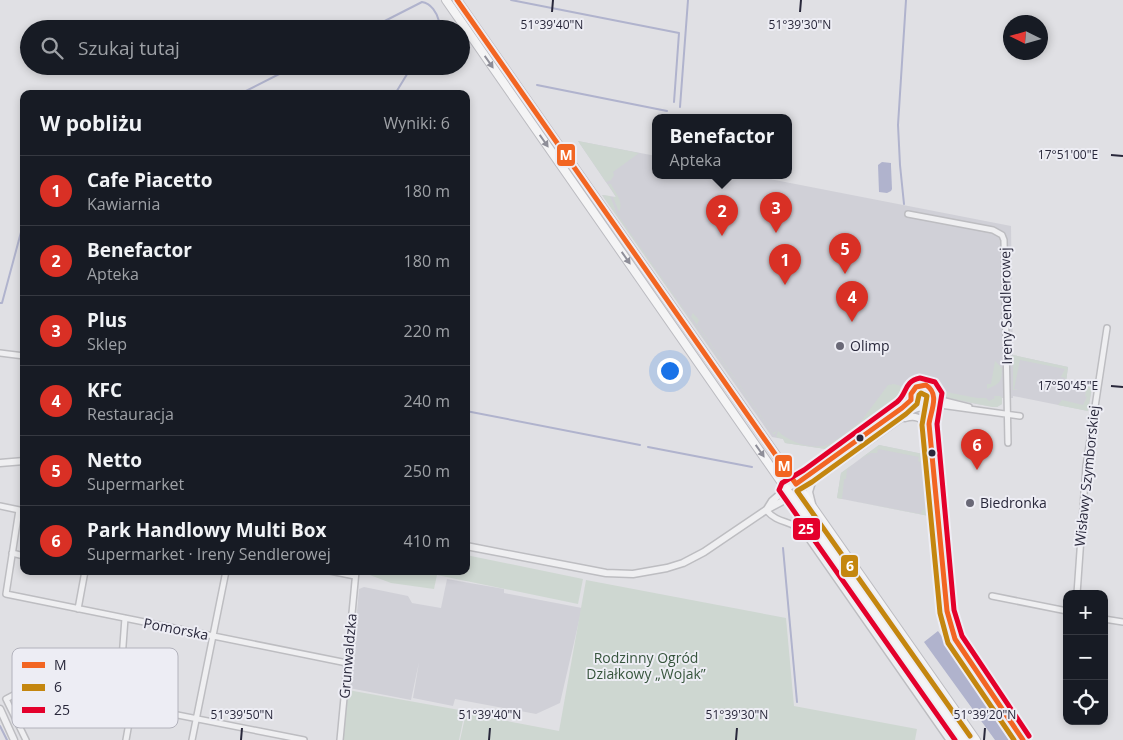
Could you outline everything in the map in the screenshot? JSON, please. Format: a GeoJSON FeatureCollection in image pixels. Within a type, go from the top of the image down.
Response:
{"type":"FeatureCollection","features":[{"type":"Feature","properties":{"kind":"main road"},"geometry":{"type":"LineString","coordinates":[[446,0],[460,20]]}},
{"type":"Feature","properties":{"kind":"main road"},"geometry":{"type":"LineString","coordinates":[[457,0],[976,740]]}},
{"type":"Feature","properties":{"kind":"main road"},"geometry":{"type":"LineString","coordinates":[[470,35],[788,492],[964,740]]}},
{"type":"Feature","properties":{"kind":"street","name":"Ireny Sendlerowej"},"geometry":{"type":"LineString","coordinates":[[908,214],[993,230],[1002,236],[1004,240],[1008,443]]}},
{"type":"Feature","properties":{"kind":"street","name":"Wisławy Szymborskiej"},"geometry":{"type":"LineString","coordinates":[[1077,590],[1086,466],[1094,401],[1107,328]]}},
{"type":"Feature","properties":{"kind":"street"},"geometry":{"type":"LineString","coordinates":[[0,353],[20,356]]}},
{"type":"Feature","properties":{"kind":"street"},"geometry":{"type":"LineString","coordinates":[[798,487],[902,408],[911,400],[912,391],[921,385],[929,386],[941,400],[972,408],[1020,416]]}},
{"type":"Feature","properties":{"kind":"street"},"geometry":{"type":"LineString","coordinates":[[935,395],[929,424],[947,611],[951,629],[964,654],[1023,740]]}},
{"type":"Feature","properties":{"kind":"street"},"geometry":{"type":"LineString","coordinates":[[911,400],[929,424]]}},
{"type":"Feature","properties":{"kind":"street"},"geometry":{"type":"LineString","coordinates":[[470,547],[599,572],[626,574],[667,568],[694,558],[766,510],[788,492],[813,481],[901,419],[919,409],[927,408],[933,404],[972,408]]}},
{"type":"Feature","properties":{"kind":"street"},"geometry":{"type":"LineString","coordinates":[[901,419],[913,416],[929,424]]}},
{"type":"Feature","properties":{"kind":"street"},"geometry":{"type":"LineString","coordinates":[[0,463],[20,462]]}},
{"type":"Feature","properties":{"kind":"street"},"geometry":{"type":"LineString","coordinates":[[813,481],[809,492],[813,508]]}},
{"type":"Feature","properties":{"kind":"street"},"geometry":{"type":"LineString","coordinates":[[0,506],[20,510]]}},
{"type":"Feature","properties":{"kind":"street"},"geometry":{"type":"LineString","coordinates":[[766,510],[775,519],[794,524],[804,532],[950,740]]}},
{"type":"Feature","properties":{"kind":"street"},"geometry":{"type":"LineString","coordinates":[[20,519],[12,554],[20,555]]}},
{"type":"Feature","properties":{"kind":"street","name":"Pomorska"},"geometry":{"type":"LineString","coordinates":[[12,554],[6,594],[347,663]]}},
{"type":"Feature","properties":{"kind":"street"},"geometry":{"type":"LineString","coordinates":[[78,609],[84,575]]}},
{"type":"Feature","properties":{"kind":"street"},"geometry":{"type":"LineString","coordinates":[[192,740],[225,575]]}},
{"type":"Feature","properties":{"kind":"street","name":"Grunwaldzka"},"geometry":{"type":"LineString","coordinates":[[340,740],[355,575]]}},
{"type":"Feature","properties":{"kind":"street"},"geometry":{"type":"LineString","coordinates":[[992,596],[1063,611]]}},
{"type":"Feature","properties":{"kind":"street"},"geometry":{"type":"LineString","coordinates":[[123,648],[125,618]]}},
{"type":"Feature","properties":{"kind":"street"},"geometry":{"type":"LineString","coordinates":[[1108,620],[1123,622]]}},
{"type":"Feature","properties":{"kind":"street"},"geometry":{"type":"LineString","coordinates":[[12,696],[6,699],[12,711]]}},
{"type":"Feature","properties":{"kind":"street"},"geometry":{"type":"LineString","coordinates":[[0,709],[14,740]]}},
{"type":"Feature","properties":{"kind":"street"},"geometry":{"type":"LineString","coordinates":[[178,714],[304,740]]}},
{"type":"Feature","properties":{"kind":"street"},"geometry":{"type":"LineString","coordinates":[[20,728],[26,740]]}},
{"type":"Feature","properties":{"kind":"shaded area"},"geometry":{"type":"Polygon","coordinates":[[[578,141],[652,155],[652,179],[770,179],[1011,226],[1013,355],[1068,367],[1066,382],[1092,387],[1088,411],[1013,396],[1013,398],[1002,398],[1002,404],[997,407],[976,404],[944,397],[940,386],[934,380],[915,377],[908,379],[900,388],[898,398],[826,449],[785,443],[783,439],[772,437],[602,195],[616,197],[578,141]]]}},
{"type":"Feature","properties":{"kind":"shaded area"},"geometry":{"type":"Polygon","coordinates":[[[879,445],[923,454],[929,516],[837,498],[841,473],[879,445]]]}},
{"type":"Feature","properties":{"kind":"shaded area"},"geometry":{"type":"Polygon","coordinates":[[[447,579],[504,589],[504,593],[582,608],[560,703],[536,714],[455,699],[453,706],[413,698],[419,662],[411,700],[349,688],[352,649],[357,650],[354,649],[359,589],[364,587],[408,596],[412,603],[441,608],[447,579]]]}},
{"type":"Feature","properties":{"kind":"green space"},"geometry":{"type":"Polygon","coordinates":[[[578,141],[639,153],[613,172],[614,175],[611,180],[606,182],[578,141]]]}},
{"type":"Feature","properties":{"kind":"green space"},"geometry":{"type":"Polygon","coordinates":[[[608,184],[611,184],[618,197],[620,204],[619,212],[613,197],[616,197],[608,184]]]}},
{"type":"Feature","properties":{"kind":"green space"},"geometry":{"type":"Polygon","coordinates":[[[602,195],[610,196],[617,214],[773,437],[602,195]]]}},
{"type":"Feature","properties":{"kind":"green space"},"geometry":{"type":"Polygon","coordinates":[[[693,313],[699,320],[697,324],[773,433],[777,430],[774,435],[691,317],[693,313]]]}},
{"type":"Feature","properties":{"kind":"green space"},"geometry":{"type":"Polygon","coordinates":[[[1013,355],[1068,367],[1066,382],[1092,387],[1088,411],[1058,405],[1062,400],[1083,405],[1087,397],[1085,396],[1086,392],[1065,388],[1065,378],[1061,377],[1065,369],[1020,360],[1014,389],[1018,390],[1013,390],[1013,355]]]}},
{"type":"Feature","properties":{"kind":"green space"},"geometry":{"type":"Polygon","coordinates":[[[995,361],[1002,368],[1001,377],[997,384],[987,389],[987,384],[991,384],[995,361]]]}},
{"type":"Feature","properties":{"kind":"green space"},"geometry":{"type":"Polygon","coordinates":[[[918,375],[935,379],[944,390],[951,393],[986,398],[989,401],[995,398],[994,396],[1000,396],[1002,404],[992,407],[944,397],[934,383],[925,379],[910,378],[910,376],[918,375]]]}},
{"type":"Feature","properties":{"kind":"green space"},"geometry":{"type":"Polygon","coordinates":[[[888,385],[901,386],[898,398],[850,432],[849,430],[862,420],[888,385]]]}},
{"type":"Feature","properties":{"kind":"green space"},"geometry":{"type":"Polygon","coordinates":[[[923,389],[931,397],[923,405],[915,397],[923,389]]]}},
{"type":"Feature","properties":{"kind":"green space"},"geometry":{"type":"Polygon","coordinates":[[[778,431],[788,439],[807,446],[827,445],[848,433],[826,449],[785,443],[783,439],[776,437],[778,431]]]}},
{"type":"Feature","properties":{"kind":"green space"},"geometry":{"type":"Polygon","coordinates":[[[879,445],[923,454],[924,469],[918,461],[919,457],[878,449],[877,453],[871,453],[860,459],[879,445]]]}},
{"type":"Feature","properties":{"kind":"green space"},"geometry":{"type":"Polygon","coordinates":[[[852,465],[847,470],[846,479],[844,479],[842,499],[837,498],[841,473],[852,465]]]}},
{"type":"Feature","properties":{"kind":"green space"},"geometry":{"type":"Polygon","coordinates":[[[925,479],[929,516],[846,500],[921,514],[922,510],[927,509],[925,479]]]}},
{"type":"Feature","properties":{"kind":"green space"},"geometry":{"type":"Polygon","coordinates":[[[798,499],[972,740],[968,740],[798,499]]]}},
{"type":"Feature","properties":{"kind":"green space"},"geometry":{"type":"Polygon","coordinates":[[[470,556],[583,579],[578,604],[437,575],[470,575],[470,556]]]}},
{"type":"Feature","properties":{"kind":"green space"},"geometry":{"type":"Polygon","coordinates":[[[370,575],[437,575],[434,589],[391,583],[370,575]]]}},
{"type":"Feature","properties":{"kind":"green space","name":"Rodzinny Ogród Działkowy „Wojak”"},"geometry":{"type":"Polygon","coordinates":[[[586,580],[786,618],[794,706],[917,729],[915,740],[460,740],[466,713],[559,731],[586,580]]]}},
{"type":"Feature","properties":{"kind":"green space"},"geometry":{"type":"Polygon","coordinates":[[[348,690],[465,711],[459,740],[343,740],[348,690]]]}},
{"type":"Feature","properties":{"kind":"water"},"geometry":{"type":"Polygon","coordinates":[[[882,162],[891,163],[892,189],[887,193],[879,192],[878,165],[882,162]]]}},
{"type":"Feature","properties":{"kind":"water"},"geometry":{"type":"Polygon","coordinates":[[[938,631],[1012,740],[995,740],[924,642],[938,631]]]}},
{"type":"Feature","properties":{"kind":"waterway"},"geometry":{"type":"LineString","coordinates":[[511,0],[679,33],[674,102]]}},
{"type":"Feature","properties":{"kind":"waterway"},"geometry":{"type":"LineString","coordinates":[[680,107],[688,0]]}},
{"type":"Feature","properties":{"kind":"waterway"},"geometry":{"type":"LineString","coordinates":[[904,204],[898,125],[906,0]]}},
{"type":"Feature","properties":{"kind":"waterway"},"geometry":{"type":"LineString","coordinates":[[387,20],[422,2],[431,6],[439,20]]}},
{"type":"Feature","properties":{"kind":"waterway"},"geometry":{"type":"LineString","coordinates":[[248,90],[277,75]]}},
{"type":"Feature","properties":{"kind":"waterway"},"geometry":{"type":"LineString","coordinates":[[397,90],[407,75]]}},
{"type":"Feature","properties":{"kind":"waterway"},"geometry":{"type":"LineString","coordinates":[[537,85],[667,111]]}},
{"type":"Feature","properties":{"kind":"waterway"},"geometry":{"type":"LineString","coordinates":[[0,303],[2,303],[20,236]]}},
{"type":"Feature","properties":{"kind":"waterway"},"geometry":{"type":"LineString","coordinates":[[470,412],[640,445]]}},
{"type":"Feature","properties":{"kind":"waterway"},"geometry":{"type":"LineString","coordinates":[[648,447],[752,467]]}},
{"type":"Feature","properties":{"kind":"waterway"},"geometry":{"type":"LineString","coordinates":[[783,548],[797,702]]}},
{"type":"Feature","properties":{"kind":"waterway"},"geometry":{"type":"LineString","coordinates":[[0,726],[7,740]]}},
{"type":"Feature","properties":{"kind":"transit line","name":"M"},"geometry":{"type":"LineString","coordinates":[[457,0],[796,484],[902,408],[911,400],[911,394],[916,387],[926,385],[930,389],[933,393],[934,403],[929,424],[947,611],[955,639],[1023,740]]}},
{"type":"Feature","properties":{"kind":"transit line","name":"25"},"geometry":{"type":"LineString","coordinates":[[955,740],[779,490],[782,483],[804,470],[897,402],[908,385],[920,378],[935,382],[942,393],[937,424],[954,610],[962,636],[1029,736]]}},
{"type":"Feature","properties":{"kind":"transit line","name":"6"},"geometry":{"type":"LineString","coordinates":[[970,736],[797,491],[906,414],[917,404],[921,393],[927,396],[922,425],[940,613],[948,643],[1014,740]]}},
{"type":"Feature","properties":{"kind":"place","name":"Plus"},"geometry":{"type":"Point","coordinates":[776,233]}},
{"type":"Feature","properties":{"kind":"place","name":"Benefactor"},"geometry":{"type":"Point","coordinates":[722,236]}},
{"type":"Feature","properties":{"kind":"place","name":"Netto"},"geometry":{"type":"Point","coordinates":[845,274]}},
{"type":"Feature","properties":{"kind":"place","name":"Cafe Piacetto"},"geometry":{"type":"Point","coordinates":[785,285]}},
{"type":"Feature","properties":{"kind":"place","name":"KFC"},"geometry":{"type":"Point","coordinates":[852,322]}},
{"type":"Feature","properties":{"kind":"place","name":"Olimp"},"geometry":{"type":"Point","coordinates":[840,346]}},
{"type":"Feature","properties":{"kind":"place","name":"Park Handlowy Multi Box"},"geometry":{"type":"Point","coordinates":[977,470]}},
{"type":"Feature","properties":{"kind":"place","name":"Biedronka"},"geometry":{"type":"Point","coordinates":[970,503]}}]}
